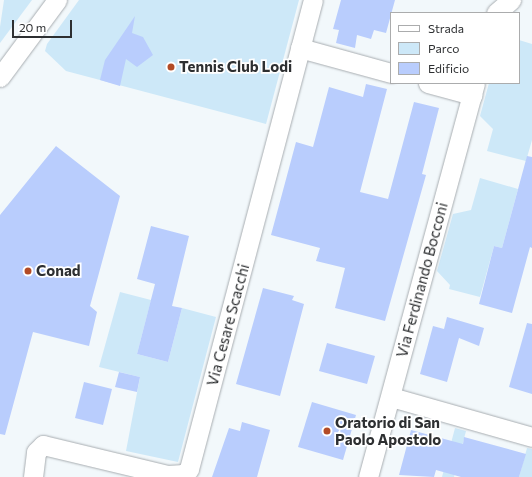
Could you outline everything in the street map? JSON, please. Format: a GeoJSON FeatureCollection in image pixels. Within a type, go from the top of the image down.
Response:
{"type":"FeatureCollection","features":[{"type":"Feature","properties":{"kind":"street"},"geometry":{"type":"LineString","coordinates":[[0,77],[57,0]]}},
{"type":"Feature","properties":{"kind":"street","name":"Via Cesare Scacchi"},"geometry":{"type":"LineString","coordinates":[[33,477],[36,452],[43,445],[168,475],[184,474],[189,469],[312,0]]}},
{"type":"Feature","properties":{"kind":"street"},"geometry":{"type":"LineString","coordinates":[[490,0],[492,12]]}},
{"type":"Feature","properties":{"kind":"street"},"geometry":{"type":"LineString","coordinates":[[497,12],[511,0]]}},
{"type":"Feature","properties":{"kind":"street"},"geometry":{"type":"LineString","coordinates":[[300,48],[390,73]]}},
{"type":"Feature","properties":{"kind":"street"},"geometry":{"type":"LineString","coordinates":[[436,84],[473,89]]}},
{"type":"Feature","properties":{"kind":"street","name":"Via Ferdinando Bocconi"},"geometry":{"type":"LineString","coordinates":[[368,477],[473,89]]}},
{"type":"Feature","properties":{"kind":"street"},"geometry":{"type":"LineString","coordinates":[[390,397],[532,437]]}},
{"type":"Feature","properties":{"kind":"green space"},"geometry":{"type":"Polygon","coordinates":[[[4,0],[32,0],[0,43],[0,27],[4,0]]]}},
{"type":"Feature","properties":{"kind":"green space","name":"Tennis Club Lodi"},"geometry":{"type":"Polygon","coordinates":[[[79,0],[299,0],[266,124],[66,71],[45,51],[47,44],[79,0]]]}},
{"type":"Feature","properties":{"kind":"green space"},"geometry":{"type":"Polygon","coordinates":[[[520,40],[532,44],[532,140],[526,161],[487,151],[493,129],[480,116],[489,84],[520,84],[520,40]]]}},
{"type":"Feature","properties":{"kind":"green space"},"geometry":{"type":"Polygon","coordinates":[[[480,178],[518,189],[502,248],[494,246],[480,297],[449,289],[450,285],[437,271],[453,214],[471,210],[480,178]]]}},
{"type":"Feature","properties":{"kind":"green space"},"geometry":{"type":"Polygon","coordinates":[[[120,292],[151,300],[137,354],[168,362],[182,308],[216,317],[178,462],[126,451],[140,377],[99,367],[120,292]]]}},
{"type":"Feature","properties":{"kind":"green space"},"geometry":{"type":"Polygon","coordinates":[[[455,428],[466,431],[454,477],[442,477],[455,428]]]}},
{"type":"Feature","properties":{"kind":"green space"},"geometry":{"type":"Polygon","coordinates":[[[527,448],[532,449],[532,477],[519,477],[527,448]]]}},
{"type":"Feature","properties":{"kind":"building"},"geometry":{"type":"Polygon","coordinates":[[[341,0],[395,0],[392,12],[390,12],[386,33],[374,30],[371,39],[357,35],[355,48],[336,43],[339,30],[333,29],[341,0]]]}},
{"type":"Feature","properties":{"kind":"building"},"geometry":{"type":"Polygon","coordinates":[[[135,16],[132,33],[143,37],[153,55],[137,67],[126,59],[120,86],[100,80],[105,60],[135,16]]]}},
{"type":"Feature","properties":{"kind":"building"},"geometry":{"type":"Polygon","coordinates":[[[366,84],[387,89],[360,192],[388,199],[414,102],[439,108],[422,174],[426,175],[385,321],[335,308],[345,268],[316,261],[320,248],[271,235],[296,142],[313,147],[329,87],[363,97],[366,84]]]}},
{"type":"Feature","properties":{"kind":"building"},"geometry":{"type":"Polygon","coordinates":[[[56,146],[120,196],[90,306],[97,312],[89,346],[33,332],[5,435],[0,434],[0,215],[56,146]]]}},
{"type":"Feature","properties":{"kind":"building"},"geometry":{"type":"Polygon","coordinates":[[[527,156],[532,157],[532,248],[530,247],[512,313],[479,304],[494,246],[502,248],[527,156]]]}},
{"type":"Feature","properties":{"kind":"building"},"geometry":{"type":"Polygon","coordinates":[[[151,226],[189,236],[172,306],[182,308],[168,362],[137,354],[155,284],[137,279],[151,226]]]}},
{"type":"Feature","properties":{"kind":"building"},"geometry":{"type":"Polygon","coordinates":[[[263,288],[294,296],[292,300],[304,304],[280,396],[236,384],[263,288]]]}},
{"type":"Feature","properties":{"kind":"building"},"geometry":{"type":"Polygon","coordinates":[[[447,317],[484,328],[479,346],[459,338],[447,382],[420,374],[433,326],[444,329],[447,317]]]}},
{"type":"Feature","properties":{"kind":"building"},"geometry":{"type":"Polygon","coordinates":[[[527,323],[532,324],[532,394],[509,387],[527,323]]]}},
{"type":"Feature","properties":{"kind":"building"},"geometry":{"type":"Polygon","coordinates":[[[327,343],[375,356],[367,384],[319,371],[327,343]]]}},
{"type":"Feature","properties":{"kind":"building"},"geometry":{"type":"Polygon","coordinates":[[[119,372],[140,377],[137,392],[115,387],[119,372]]]}},
{"type":"Feature","properties":{"kind":"building"},"geometry":{"type":"Polygon","coordinates":[[[84,382],[112,389],[103,425],[75,418],[84,382]]]}},
{"type":"Feature","properties":{"kind":"building","name":"Oratorio di San Paolo Apostolo"},"geometry":{"type":"Polygon","coordinates":[[[312,402],[356,415],[343,460],[298,447],[312,402]]]}},
{"type":"Feature","properties":{"kind":"building"},"geometry":{"type":"Polygon","coordinates":[[[242,422],[270,430],[257,477],[212,477],[229,428],[240,431],[242,422]]]}},
{"type":"Feature","properties":{"kind":"building"},"geometry":{"type":"Polygon","coordinates":[[[411,430],[463,444],[464,437],[526,454],[519,477],[461,477],[436,470],[434,477],[399,475],[411,430]]]}},
{"type":"Feature","properties":{"kind":"place","name":"Tennis Club Lodi"},"geometry":{"type":"Point","coordinates":[171,67]}},
{"type":"Feature","properties":{"kind":"place","name":"Conad"},"geometry":{"type":"Point","coordinates":[28,271]}},
{"type":"Feature","properties":{"kind":"place","name":"Oratorio di San Paolo Apostolo"},"geometry":{"type":"Point","coordinates":[327,431]}}]}
